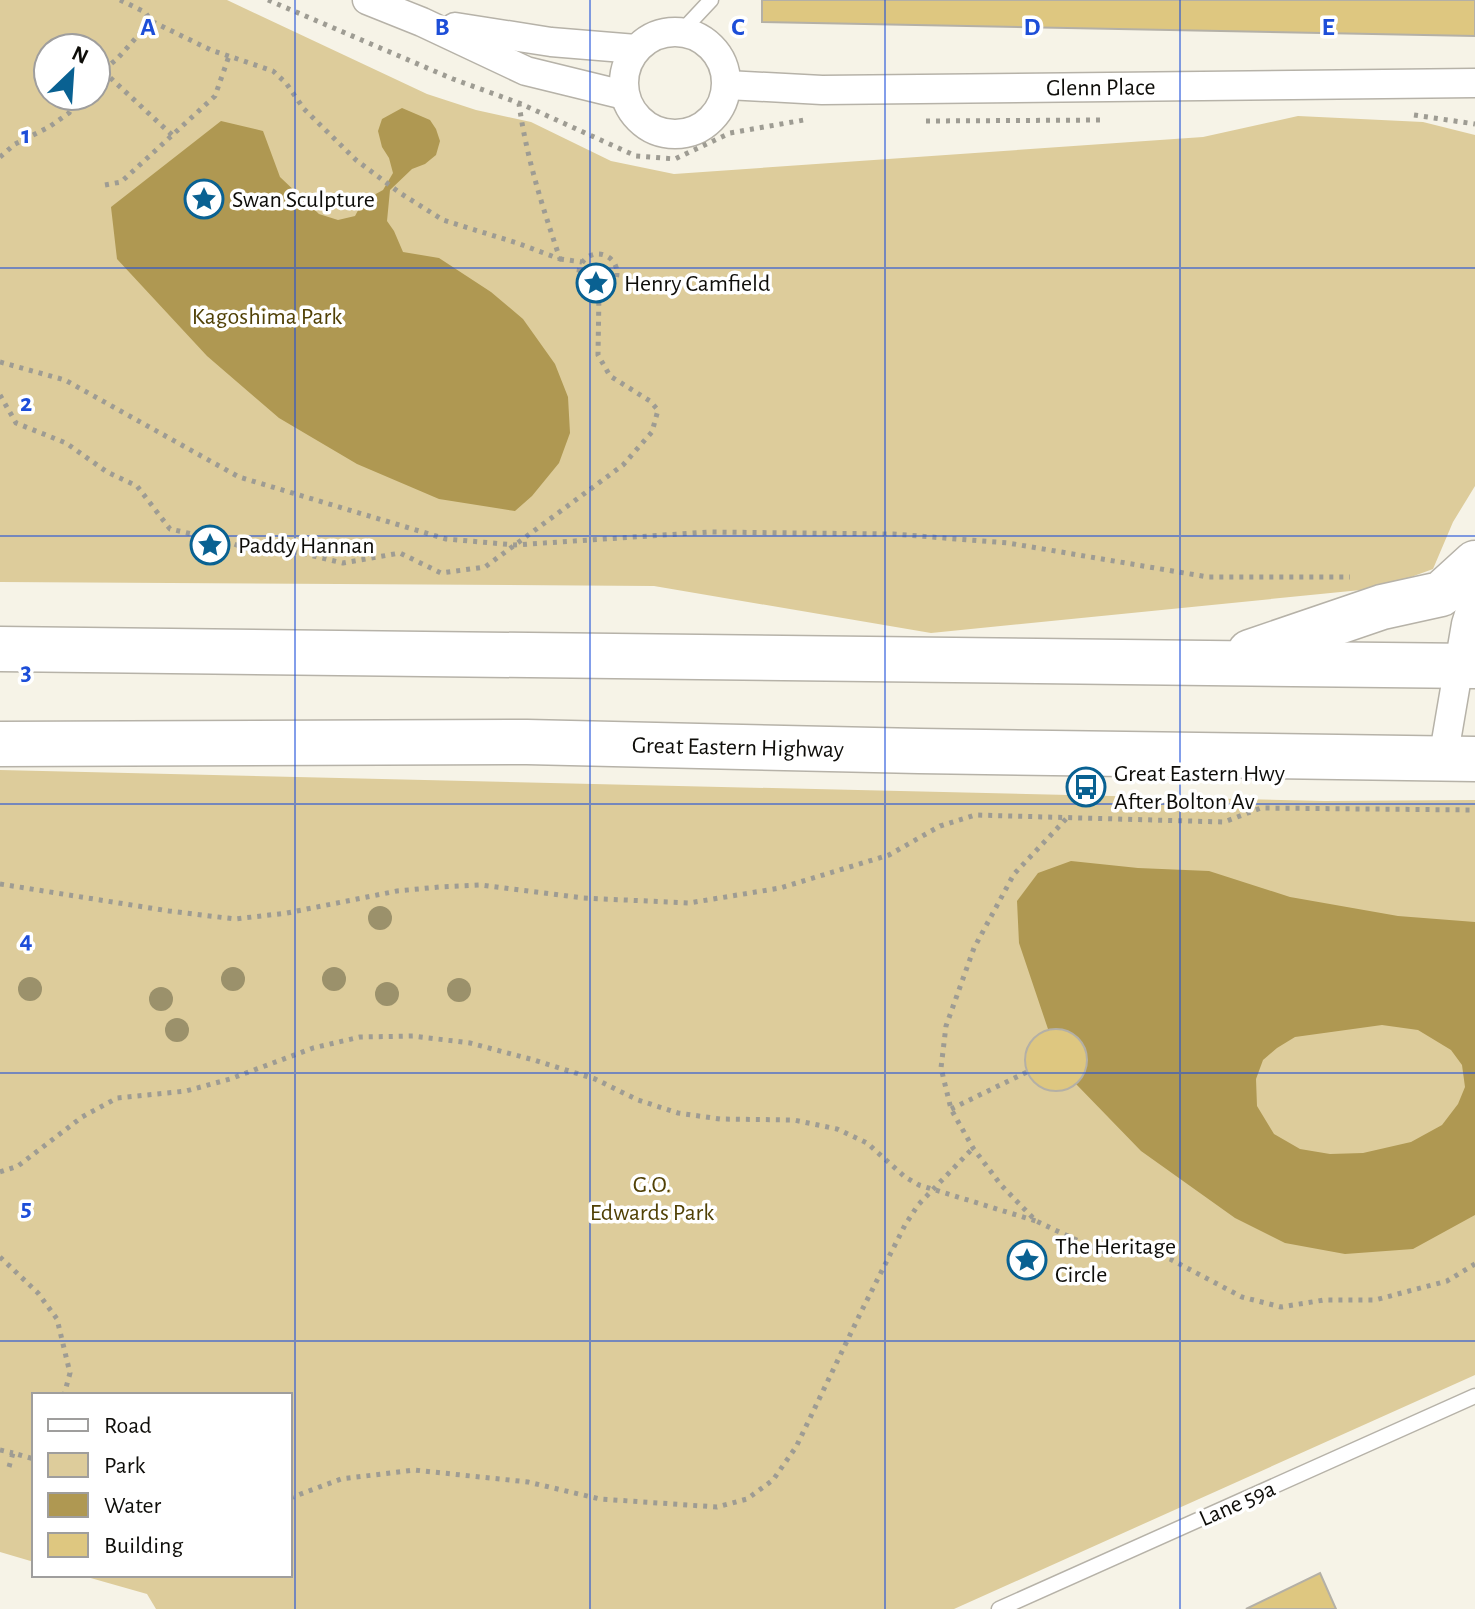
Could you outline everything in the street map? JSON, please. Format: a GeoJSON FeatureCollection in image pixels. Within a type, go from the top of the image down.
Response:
{"type":"FeatureCollection","features":[{"type":"Feature","properties":{"kind":"highway"},"geometry":{"type":"LineString","coordinates":[[1213,663],[1382,607],[1441,594],[1475,563]]}},
{"type":"Feature","properties":{"kind":"highway"},"geometry":{"type":"LineString","coordinates":[[0,649],[1467,665]]}},
{"type":"Feature","properties":{"kind":"highway","name":"Great Eastern Highway"},"geometry":{"type":"LineString","coordinates":[[0,744],[527,742],[1459,759]]}},
{"type":"Feature","properties":{"kind":"street"},"geometry":{"type":"LineString","coordinates":[[367,0],[526,71],[624,95]]}},
{"type":"Feature","properties":{"kind":"street"},"geometry":{"type":"LineString","coordinates":[[422,22],[551,42],[636,49]]}},
{"type":"Feature","properties":{"kind":"street"},"geometry":{"type":"LineString","coordinates":[[681,32],[696,36],[709,45],[719,56],[727,85],[716,116],[703,127],[672,135],[655,132],[641,123],[630,110],[624,95],[623,78],[627,63],[636,49],[649,38],[681,32]]}},
{"type":"Feature","properties":{"kind":"street","name":"Glenn Place"},"geometry":{"type":"LineString","coordinates":[[727,85],[822,90],[1475,83]]}},
{"type":"Feature","properties":{"kind":"street"},"geometry":{"type":"LineString","coordinates":[[1459,759],[1467,665],[1466,624],[1475,595]]}},
{"type":"Feature","properties":{"kind":"lane"},"geometry":{"type":"LineString","coordinates":[[681,32],[711,0]]}},
{"type":"Feature","properties":{"kind":"lane","name":"Lane 59a"},"geometry":{"type":"LineString","coordinates":[[999,1609],[1475,1396]]}},
{"type":"Feature","properties":{"kind":"path"},"geometry":{"type":"LineString","coordinates":[[120,0],[145,12],[151,21],[211,50],[273,71],[286,83],[304,109],[356,160],[443,220],[560,259],[582,262]]}},
{"type":"Feature","properties":{"kind":"path"},"geometry":{"type":"LineString","coordinates":[[112,63],[151,21]]}},
{"type":"Feature","properties":{"kind":"path"},"geometry":{"type":"LineString","coordinates":[[105,185],[121,182],[215,96],[229,56]]}},
{"type":"Feature","properties":{"kind":"path"},"geometry":{"type":"LineString","coordinates":[[112,79],[172,135]]}},
{"type":"Feature","properties":{"kind":"path"},"geometry":{"type":"LineString","coordinates":[[519,103],[533,179],[560,259]]}},
{"type":"Feature","properties":{"kind":"path"},"geometry":{"type":"LineString","coordinates":[[0,157],[15,144],[49,127],[70,112]]}},
{"type":"Feature","properties":{"kind":"path"},"geometry":{"type":"LineString","coordinates":[[599,254],[611,258],[617,269],[615,282],[599,292],[588,289],[581,280],[582,262],[599,254]]}},
{"type":"Feature","properties":{"kind":"path"},"geometry":{"type":"LineString","coordinates":[[0,395],[16,423],[66,443],[107,472],[137,486],[170,529],[257,552],[292,551],[343,563],[400,553],[441,573],[485,567],[623,465],[652,432],[658,410],[650,401],[610,376],[598,355],[599,292]]}},
{"type":"Feature","properties":{"kind":"path"},"geometry":{"type":"LineString","coordinates":[[0,362],[65,380],[239,477],[446,539],[515,545],[709,532],[893,534],[1008,543],[1208,577],[1358,577]]}},
{"type":"Feature","properties":{"kind":"path"},"geometry":{"type":"LineString","coordinates":[[0,884],[235,919],[287,913],[397,891],[481,885],[583,898],[689,903],[780,888],[889,855],[940,826],[975,815],[1224,822],[1261,808],[1475,810]]}},
{"type":"Feature","properties":{"kind":"path"},"geometry":{"type":"LineString","coordinates":[[1036,1221],[1001,1185],[973,1148],[951,1109],[941,1068],[946,1026],[974,948],[1014,874],[1067,818]]}},
{"type":"Feature","properties":{"kind":"path"},"geometry":{"type":"LineString","coordinates":[[0,1172],[18,1166],[82,1117],[117,1098],[186,1091],[230,1079],[313,1048],[360,1037],[413,1036],[470,1043],[534,1060],[595,1079],[638,1100],[678,1113],[720,1119],[794,1120],[837,1129],[867,1143],[905,1177],[919,1185],[1036,1221],[1109,1254],[1151,1254],[1170,1259],[1242,1297],[1281,1307],[1324,1300],[1375,1300],[1447,1281],[1475,1264]]}},
{"type":"Feature","properties":{"kind":"path"},"geometry":{"type":"LineString","coordinates":[[951,1109],[1027,1072]]}},
{"type":"Feature","properties":{"kind":"path"},"geometry":{"type":"LineString","coordinates":[[292,1497],[341,1479],[414,1470],[528,1482],[600,1499],[717,1507],[747,1499],[773,1480],[796,1447],[905,1225],[932,1189],[973,1148]]}},
{"type":"Feature","properties":{"kind":"path"},"geometry":{"type":"LineString","coordinates":[[0,1257],[38,1293],[57,1319],[70,1373],[65,1393]]}},
{"type":"Feature","properties":{"kind":"path"},"geometry":{"type":"LineString","coordinates":[[0,1450],[32,1458]]}},
{"type":"Feature","properties":{"kind":"path"},"geometry":{"type":"LineString","coordinates":[[9,1467],[13,1453]]}},
{"type":"Feature","properties":{"kind":"green space","name":"Kagoshima Park"},"geometry":{"type":"Polygon","coordinates":[[[0,0],[227,0],[427,94],[476,110],[531,122],[611,161],[674,174],[1203,137],[1298,116],[1423,122],[1475,135],[1475,486],[1453,522],[1433,569],[1381,588],[931,633],[654,586],[0,582],[0,0]]]}},
{"type":"Feature","properties":{"kind":"green space","name":"G.O. Edwards Park"},"geometry":{"type":"Polygon","coordinates":[[[0,770],[1324,801],[1475,800],[1475,1375],[954,1609],[156,1609],[147,1594],[87,1577],[292,1577],[292,1393],[32,1393],[32,1561],[0,1552],[0,770]]]}},
{"type":"Feature","properties":{"kind":"water"},"geometry":{"type":"Polygon","coordinates":[[[402,108],[430,120],[440,141],[436,155],[412,169],[390,190],[387,221],[403,252],[439,258],[491,292],[523,319],[555,364],[568,397],[570,433],[559,463],[515,511],[439,499],[357,464],[279,418],[207,356],[117,259],[111,207],[221,121],[263,131],[280,177],[319,214],[338,220],[355,216],[363,201],[383,190],[393,173],[378,131],[382,119],[402,108]]]}},
{"type":"Feature","properties":{"kind":"water"},"geometry":{"type":"Polygon","coordinates":[[[1071,861],[1209,871],[1290,897],[1398,916],[1475,922],[1475,1215],[1413,1249],[1345,1254],[1285,1243],[1235,1218],[1141,1151],[1076,1084],[1086,1064],[1083,1046],[1070,1033],[1048,1029],[1019,943],[1017,901],[1038,873],[1071,861]],[[1382,1025],[1295,1037],[1263,1060],[1256,1079],[1257,1106],[1274,1134],[1300,1149],[1330,1154],[1363,1153],[1411,1142],[1442,1125],[1458,1104],[1465,1087],[1462,1065],[1451,1050],[1418,1030],[1382,1025]]]}},
{"type":"Feature","properties":{"kind":"building"},"geometry":{"type":"Polygon","coordinates":[[[762,0],[1475,0],[1475,36],[762,22],[762,0]]]}},
{"type":"Feature","properties":{"kind":"building"},"geometry":{"type":"Polygon","coordinates":[[[1056,1029],[1068,1031],[1078,1038],[1085,1048],[1085,1072],[1078,1082],[1068,1089],[1056,1091],[1044,1089],[1034,1082],[1027,1072],[1025,1060],[1027,1048],[1034,1038],[1044,1031],[1056,1029]]]}},
{"type":"Feature","properties":{"kind":"building"},"geometry":{"type":"Polygon","coordinates":[[[1320,1573],[1336,1609],[1246,1609],[1320,1573]]]}},
{"type":"Feature","properties":{"kind":"place","name":"Swan Sculpture"},"geometry":{"type":"Point","coordinates":[204,199]}},
{"type":"Feature","properties":{"kind":"place","name":"Henry Camfield"},"geometry":{"type":"Point","coordinates":[596,283]}},
{"type":"Feature","properties":{"kind":"place","name":"Paddy Hannan"},"geometry":{"type":"Point","coordinates":[210,545]}},
{"type":"Feature","properties":{"kind":"place","name":"Great Eastern Hwy After Bolton Av"},"geometry":{"type":"Point","coordinates":[1086,787]}},
{"type":"Feature","properties":{"kind":"place","name":"The Heritage Circle"},"geometry":{"type":"Point","coordinates":[1027,1260]}}]}
